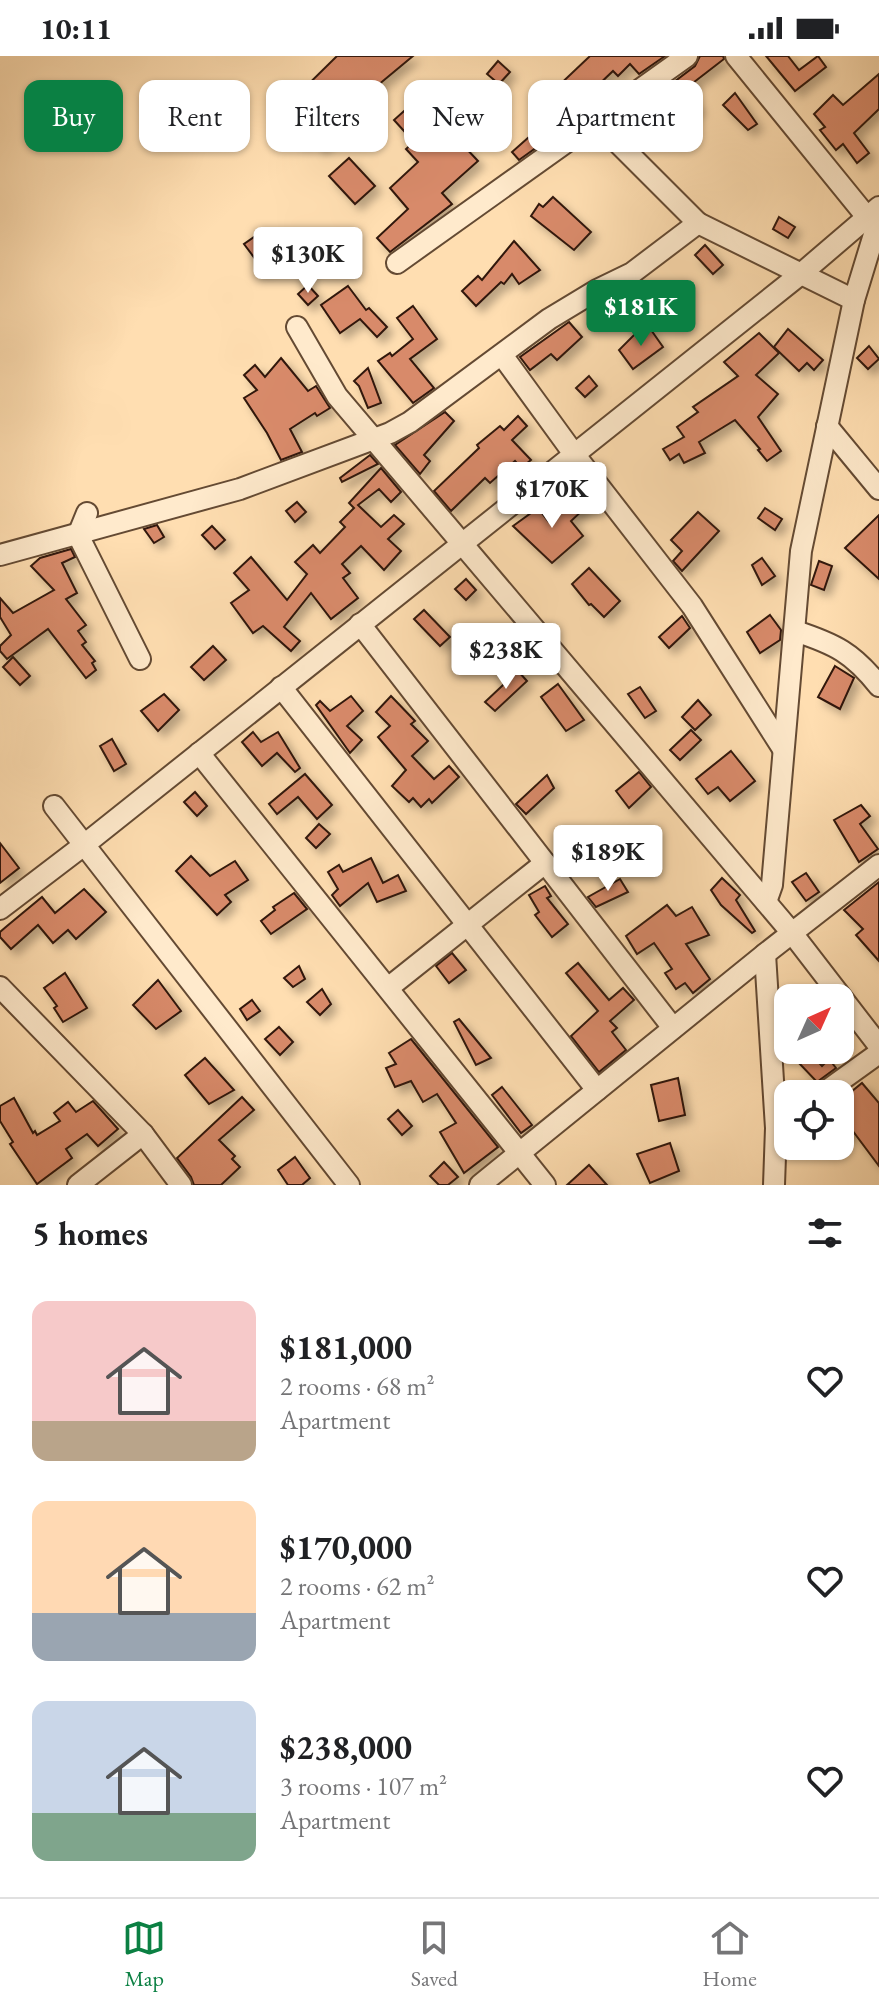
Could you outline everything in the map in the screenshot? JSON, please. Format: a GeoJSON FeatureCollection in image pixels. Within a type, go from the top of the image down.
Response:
{"type":"FeatureCollection","features":[{"type":"Feature","properties":{"kind":"street"},"geometry":{"type":"LineString","coordinates":[[653,80],[687,56]]}},
{"type":"Feature","properties":{"kind":"street"},"geometry":{"type":"LineString","coordinates":[[736,56],[875,221]]}},
{"type":"Feature","properties":{"kind":"street"},"geometry":{"type":"LineString","coordinates":[[397,263],[553,152]]}},
{"type":"Feature","properties":{"kind":"street"},"geometry":{"type":"LineString","coordinates":[[627,152],[698,223],[854,300]]}},
{"type":"Feature","properties":{"kind":"street"},"geometry":{"type":"LineString","coordinates":[[0,909],[802,273],[875,221]]}},
{"type":"Feature","properties":{"kind":"street"},"geometry":{"type":"LineString","coordinates":[[766,902],[772,885],[801,551],[854,300],[875,221]]}},
{"type":"Feature","properties":{"kind":"street"},"geometry":{"type":"LineString","coordinates":[[0,555],[240,489],[374,440],[410,422],[578,302],[632,273],[698,223]]}},
{"type":"Feature","properties":{"kind":"street"},"geometry":{"type":"LineString","coordinates":[[297,327],[337,396],[792,933],[879,1046]]}},
{"type":"Feature","properties":{"kind":"street"},"geometry":{"type":"LineString","coordinates":[[502,355],[692,606],[783,749]]}},
{"type":"Feature","properties":{"kind":"street"},"geometry":{"type":"LineString","coordinates":[[827,426],[879,489]]}},
{"type":"Feature","properties":{"kind":"street"},"geometry":{"type":"LineString","coordinates":[[87,513],[78,535],[140,659]]}},
{"type":"Feature","properties":{"kind":"street"},"geometry":{"type":"LineString","coordinates":[[360,624],[673,1028]]}},
{"type":"Feature","properties":{"kind":"street"},"geometry":{"type":"LineString","coordinates":[[795,631],[832,643],[848,652],[879,686]]}},
{"type":"Feature","properties":{"kind":"street"},"geometry":{"type":"LineString","coordinates":[[281,687],[597,1090]]}},
{"type":"Feature","properties":{"kind":"street"},"geometry":{"type":"LineString","coordinates":[[199,753],[545,1185]]}},
{"type":"Feature","properties":{"kind":"street"},"geometry":{"type":"LineString","coordinates":[[54,806],[349,1185]]}},
{"type":"Feature","properties":{"kind":"street"},"geometry":{"type":"LineString","coordinates":[[388,988],[545,863]]}},
{"type":"Feature","properties":{"kind":"street"},"geometry":{"type":"LineString","coordinates":[[480,1185],[879,865]]}},
{"type":"Feature","properties":{"kind":"street"},"geometry":{"type":"LineString","coordinates":[[765,954],[778,1080]]}},
{"type":"Feature","properties":{"kind":"street"},"geometry":{"type":"LineString","coordinates":[[0,987],[143,1134],[181,1185]]}},
{"type":"Feature","properties":{"kind":"street"},"geometry":{"type":"LineString","coordinates":[[841,1080],[879,1053]]}},
{"type":"Feature","properties":{"kind":"street"},"geometry":{"type":"LineString","coordinates":[[78,1185],[143,1134]]}},
{"type":"Feature","properties":{"kind":"street"},"geometry":{"type":"LineString","coordinates":[[778,1181],[779,1160]]}},
{"type":"Feature","properties":{"kind":"building"},"geometry":{"type":"Polygon","coordinates":[[[337,56],[413,56],[384,80],[313,80],[337,56]]]}},
{"type":"Feature","properties":{"kind":"building"},"geometry":{"type":"Polygon","coordinates":[[[590,56],[665,56],[639,74],[630,64],[618,76],[613,71],[604,80],[565,80],[590,56]]]}},
{"type":"Feature","properties":{"kind":"building"},"geometry":{"type":"Polygon","coordinates":[[[700,56],[723,56],[724,59],[697,80],[677,80],[695,66],[700,56]]]}},
{"type":"Feature","properties":{"kind":"building"},"geometry":{"type":"Polygon","coordinates":[[[766,56],[788,56],[799,70],[818,56],[826,67],[795,91],[766,56]]]}},
{"type":"Feature","properties":{"kind":"building"},"geometry":{"type":"Polygon","coordinates":[[[498,61],[510,72],[503,80],[494,80],[487,74],[498,61]]]}},
{"type":"Feature","properties":{"kind":"building"},"geometry":{"type":"Polygon","coordinates":[[[879,74],[879,109],[854,133],[869,153],[857,163],[843,144],[836,150],[820,130],[825,127],[814,114],[833,95],[843,105],[879,74]]]}},
{"type":"Feature","properties":{"kind":"building"},"geometry":{"type":"Polygon","coordinates":[[[735,93],[757,124],[748,130],[723,105],[735,93]]]}},
{"type":"Feature","properties":{"kind":"building"},"geometry":{"type":"Polygon","coordinates":[[[404,111],[404,131],[394,120],[404,111]]]}},
{"type":"Feature","properties":{"kind":"building"},"geometry":{"type":"Polygon","coordinates":[[[528,138],[530,152],[519,160],[512,152],[528,138]]]}},
{"type":"Feature","properties":{"kind":"building"},"geometry":{"type":"Polygon","coordinates":[[[409,152],[470,152],[478,161],[442,193],[452,204],[390,252],[377,238],[408,209],[390,188],[418,162],[409,152]]]}},
{"type":"Feature","properties":{"kind":"building"},"geometry":{"type":"Polygon","coordinates":[[[349,158],[375,186],[355,204],[329,176],[349,158]]]}},
{"type":"Feature","properties":{"kind":"building"},"geometry":{"type":"Polygon","coordinates":[[[553,197],[591,232],[574,250],[531,216],[539,204],[543,207],[553,197]]]}},
{"type":"Feature","properties":{"kind":"building"},"geometry":{"type":"Polygon","coordinates":[[[779,217],[795,227],[788,238],[773,229],[779,217]]]}},
{"type":"Feature","properties":{"kind":"building"},"geometry":{"type":"Polygon","coordinates":[[[257,235],[274,259],[262,268],[244,244],[257,235]]]}},
{"type":"Feature","properties":{"kind":"building"},"geometry":{"type":"Polygon","coordinates":[[[514,241],[540,270],[519,284],[512,274],[476,306],[462,291],[478,276],[482,280],[514,241]]]}},
{"type":"Feature","properties":{"kind":"building"},"geometry":{"type":"Polygon","coordinates":[[[705,245],[723,265],[713,274],[695,255],[705,245]]]}},
{"type":"Feature","properties":{"kind":"building"},"geometry":{"type":"Polygon","coordinates":[[[308,285],[318,296],[308,305],[298,294],[308,285]]]}},
{"type":"Feature","properties":{"kind":"building"},"geometry":{"type":"Polygon","coordinates":[[[348,286],[366,310],[369,308],[387,327],[377,337],[360,319],[340,333],[321,305],[348,286]]]}},
{"type":"Feature","properties":{"kind":"building"},"geometry":{"type":"Polygon","coordinates":[[[600,303],[607,312],[597,319],[590,310],[600,303]]]}},
{"type":"Feature","properties":{"kind":"building"},"geometry":{"type":"Polygon","coordinates":[[[413,306],[437,339],[410,359],[434,388],[413,403],[378,361],[390,353],[392,356],[413,339],[397,318],[413,306]]]}},
{"type":"Feature","properties":{"kind":"building"},"geometry":{"type":"Polygon","coordinates":[[[569,322],[582,337],[557,360],[551,354],[530,370],[520,357],[569,322]]]}},
{"type":"Feature","properties":{"kind":"building"},"geometry":{"type":"Polygon","coordinates":[[[649,327],[663,347],[633,369],[619,350],[634,335],[649,327]]]}},
{"type":"Feature","properties":{"kind":"building"},"geometry":{"type":"Polygon","coordinates":[[[788,329],[823,360],[814,370],[807,363],[799,371],[774,347],[788,329]]]}},
{"type":"Feature","properties":{"kind":"building"},"geometry":{"type":"Polygon","coordinates":[[[759,333],[779,353],[756,375],[778,394],[758,417],[781,451],[767,461],[735,420],[699,442],[705,453],[684,463],[679,454],[670,460],[663,449],[684,437],[677,427],[698,412],[693,407],[738,376],[724,362],[759,333]]]}},
{"type":"Feature","properties":{"kind":"building"},"geometry":{"type":"Polygon","coordinates":[[[869,346],[879,359],[868,369],[857,358],[869,346]]]}},
{"type":"Feature","properties":{"kind":"building"},"geometry":{"type":"Polygon","coordinates":[[[281,358],[308,391],[316,386],[330,408],[317,416],[315,413],[290,429],[302,452],[281,460],[244,398],[257,390],[244,375],[255,365],[265,377],[281,358]]]}},
{"type":"Feature","properties":{"kind":"building"},"geometry":{"type":"Polygon","coordinates":[[[368,368],[381,403],[368,408],[354,381],[368,368]]]}},
{"type":"Feature","properties":{"kind":"building"},"geometry":{"type":"Polygon","coordinates":[[[589,376],[597,386],[585,397],[576,388],[589,376]]]}},
{"type":"Feature","properties":{"kind":"building"},"geometry":{"type":"Polygon","coordinates":[[[445,412],[454,421],[424,455],[430,461],[420,474],[395,445],[445,412]]]}},
{"type":"Feature","properties":{"kind":"building"},"geometry":{"type":"Polygon","coordinates":[[[518,416],[527,426],[512,440],[531,460],[521,468],[515,461],[490,483],[485,478],[451,511],[434,491],[479,448],[477,445],[500,426],[504,430],[518,416]]]}},
{"type":"Feature","properties":{"kind":"building"},"geometry":{"type":"Polygon","coordinates":[[[370,455],[378,464],[342,482],[340,478],[370,455]]]}},
{"type":"Feature","properties":{"kind":"building"},"geometry":{"type":"Polygon","coordinates":[[[381,468],[401,492],[391,502],[379,489],[358,505],[381,527],[394,515],[404,524],[388,539],[401,551],[384,570],[361,546],[342,564],[350,573],[343,578],[358,598],[331,619],[311,593],[284,627],[300,641],[291,651],[263,626],[253,633],[231,603],[249,590],[234,573],[251,557],[287,600],[307,574],[295,562],[313,545],[320,553],[345,527],[340,522],[354,508],[349,503],[381,468]]]}},
{"type":"Feature","properties":{"kind":"building"},"geometry":{"type":"Polygon","coordinates":[[[576,497],[585,508],[571,521],[583,536],[552,563],[513,526],[538,508],[548,521],[576,497]]]}},
{"type":"Feature","properties":{"kind":"building"},"geometry":{"type":"Polygon","coordinates":[[[297,502],[306,512],[295,522],[286,511],[297,502]]]}},
{"type":"Feature","properties":{"kind":"building"},"geometry":{"type":"Polygon","coordinates":[[[765,508],[782,519],[775,530],[758,518],[765,508]]]}},
{"type":"Feature","properties":{"kind":"building"},"geometry":{"type":"Polygon","coordinates":[[[698,512],[719,531],[682,571],[673,561],[682,551],[671,540],[698,512]]]}},
{"type":"Feature","properties":{"kind":"building"},"geometry":{"type":"Polygon","coordinates":[[[879,515],[879,579],[845,548],[879,515]]]}},
{"type":"Feature","properties":{"kind":"building"},"geometry":{"type":"Polygon","coordinates":[[[157,525],[164,537],[154,543],[144,529],[157,525]]]}},
{"type":"Feature","properties":{"kind":"building"},"geometry":{"type":"Polygon","coordinates":[[[212,526],[225,540],[215,549],[202,535],[212,526]]]}},
{"type":"Feature","properties":{"kind":"building"},"geometry":{"type":"Polygon","coordinates":[[[71,549],[75,557],[62,563],[77,593],[66,599],[86,625],[78,631],[86,642],[82,645],[95,661],[92,663],[96,670],[86,678],[48,629],[7,659],[0,651],[0,646],[11,635],[0,617],[0,598],[13,613],[54,590],[31,566],[40,558],[71,549]]]}},
{"type":"Feature","properties":{"kind":"building"},"geometry":{"type":"Polygon","coordinates":[[[762,558],[775,576],[762,585],[752,565],[762,558]]]}},
{"type":"Feature","properties":{"kind":"building"},"geometry":{"type":"Polygon","coordinates":[[[819,561],[832,566],[824,590],[811,585],[819,561]]]}},
{"type":"Feature","properties":{"kind":"building"},"geometry":{"type":"Polygon","coordinates":[[[589,568],[620,601],[604,617],[589,605],[572,584],[589,568]]]}},
{"type":"Feature","properties":{"kind":"building"},"geometry":{"type":"Polygon","coordinates":[[[466,579],[476,590],[466,600],[455,589],[466,579]]]}},
{"type":"Feature","properties":{"kind":"building"},"geometry":{"type":"Polygon","coordinates":[[[424,610],[450,637],[440,646],[414,619],[424,610]]]}},
{"type":"Feature","properties":{"kind":"building"},"geometry":{"type":"Polygon","coordinates":[[[770,615],[781,630],[780,640],[760,653],[747,632],[770,615]]]}},
{"type":"Feature","properties":{"kind":"building"},"geometry":{"type":"Polygon","coordinates":[[[682,616],[690,628],[669,648],[659,637],[682,616]]]}},
{"type":"Feature","properties":{"kind":"building"},"geometry":{"type":"Polygon","coordinates":[[[484,633],[499,648],[489,657],[475,641],[484,633]]]}},
{"type":"Feature","properties":{"kind":"building"},"geometry":{"type":"Polygon","coordinates":[[[213,646],[226,660],[204,680],[191,667],[213,646]]]}},
{"type":"Feature","properties":{"kind":"building"},"geometry":{"type":"Polygon","coordinates":[[[13,657],[30,676],[20,685],[3,667],[13,657]]]}},
{"type":"Feature","properties":{"kind":"building"},"geometry":{"type":"Polygon","coordinates":[[[835,666],[854,678],[840,709],[818,697],[835,666]]]}},
{"type":"Feature","properties":{"kind":"building"},"geometry":{"type":"Polygon","coordinates":[[[518,671],[527,681],[495,711],[485,702],[518,671]]]}},
{"type":"Feature","properties":{"kind":"building"},"geometry":{"type":"Polygon","coordinates":[[[558,684],[584,720],[566,731],[541,697],[558,684]]]}},
{"type":"Feature","properties":{"kind":"building"},"geometry":{"type":"Polygon","coordinates":[[[640,687],[656,711],[645,718],[628,694],[640,687]]]}},
{"type":"Feature","properties":{"kind":"building"},"geometry":{"type":"Polygon","coordinates":[[[164,694],[179,710],[158,731],[141,711],[164,694]]]}},
{"type":"Feature","properties":{"kind":"building"},"geometry":{"type":"Polygon","coordinates":[[[351,696],[363,711],[347,726],[362,740],[350,753],[316,705],[320,701],[330,711],[351,696]]]}},
{"type":"Feature","properties":{"kind":"building"},"geometry":{"type":"Polygon","coordinates":[[[391,696],[415,721],[411,724],[428,741],[412,756],[434,779],[449,766],[459,777],[432,803],[429,799],[421,807],[413,798],[409,802],[392,786],[406,770],[378,737],[390,726],[376,712],[391,696]]]}},
{"type":"Feature","properties":{"kind":"building"},"geometry":{"type":"Polygon","coordinates":[[[698,700],[711,715],[695,730],[682,717],[698,700]]]}},
{"type":"Feature","properties":{"kind":"building"},"geometry":{"type":"Polygon","coordinates":[[[691,730],[701,740],[680,760],[670,750],[691,730]]]}},
{"type":"Feature","properties":{"kind":"building"},"geometry":{"type":"Polygon","coordinates":[[[253,732],[261,742],[278,732],[300,768],[295,772],[277,753],[262,766],[242,742],[253,732]]]}},
{"type":"Feature","properties":{"kind":"building"},"geometry":{"type":"Polygon","coordinates":[[[112,739],[126,764],[114,771],[100,746],[112,739]]]}},
{"type":"Feature","properties":{"kind":"building"},"geometry":{"type":"Polygon","coordinates":[[[731,751],[755,781],[730,801],[718,787],[708,794],[696,779],[731,751]]]}},
{"type":"Feature","properties":{"kind":"building"},"geometry":{"type":"Polygon","coordinates":[[[639,772],[651,787],[629,808],[616,791],[639,772]]]}},
{"type":"Feature","properties":{"kind":"building"},"geometry":{"type":"Polygon","coordinates":[[[305,774],[332,805],[317,819],[298,797],[277,814],[269,804],[305,774]]]}},
{"type":"Feature","properties":{"kind":"building"},"geometry":{"type":"Polygon","coordinates":[[[547,775],[554,788],[526,814],[516,804],[547,775]]]}},
{"type":"Feature","properties":{"kind":"building"},"geometry":{"type":"Polygon","coordinates":[[[195,792],[207,806],[197,816],[184,802],[195,792]]]}},
{"type":"Feature","properties":{"kind":"building"},"geometry":{"type":"Polygon","coordinates":[[[861,805],[870,816],[860,824],[878,849],[859,862],[834,820],[861,805]]]}},
{"type":"Feature","properties":{"kind":"building"},"geometry":{"type":"Polygon","coordinates":[[[319,824],[330,834],[316,848],[306,838],[319,824]]]}},
{"type":"Feature","properties":{"kind":"building"},"geometry":{"type":"Polygon","coordinates":[[[0,843],[19,868],[0,883],[0,843]]]}},
{"type":"Feature","properties":{"kind":"building"},"geometry":{"type":"Polygon","coordinates":[[[191,856],[210,876],[235,861],[248,880],[225,895],[231,902],[217,915],[176,871],[191,856]]]}},
{"type":"Feature","properties":{"kind":"building"},"geometry":{"type":"Polygon","coordinates":[[[371,858],[383,883],[398,875],[406,891],[377,902],[368,883],[340,906],[332,895],[338,889],[328,872],[339,865],[343,872],[371,858]]]}},
{"type":"Feature","properties":{"kind":"building"},"geometry":{"type":"Polygon","coordinates":[[[806,873],[819,892],[806,901],[792,882],[806,873]]]}},
{"type":"Feature","properties":{"kind":"building"},"geometry":{"type":"Polygon","coordinates":[[[722,878],[740,895],[736,900],[755,931],[752,933],[721,905],[711,890],[722,878]]]}},
{"type":"Feature","properties":{"kind":"building"},"geometry":{"type":"Polygon","coordinates":[[[620,879],[628,892],[596,907],[588,897],[620,879]]]}},
{"type":"Feature","properties":{"kind":"building"},"geometry":{"type":"Polygon","coordinates":[[[879,882],[879,961],[856,935],[863,929],[844,910],[879,882]]]}},
{"type":"Feature","properties":{"kind":"building"},"geometry":{"type":"Polygon","coordinates":[[[545,886],[551,896],[547,898],[568,924],[552,937],[535,915],[539,912],[529,895],[545,886]]]}},
{"type":"Feature","properties":{"kind":"building"},"geometry":{"type":"Polygon","coordinates":[[[84,889],[106,912],[76,939],[68,930],[53,943],[38,925],[11,949],[0,937],[0,932],[42,897],[55,913],[84,889]]]}},
{"type":"Feature","properties":{"kind":"building"},"geometry":{"type":"Polygon","coordinates":[[[294,893],[307,909],[271,934],[261,921],[275,910],[273,907],[294,893]]]}},
{"type":"Feature","properties":{"kind":"building"},"geometry":{"type":"Polygon","coordinates":[[[667,905],[676,916],[692,907],[709,935],[686,944],[710,979],[693,993],[685,983],[676,989],[665,973],[672,969],[654,943],[637,954],[626,936],[667,905]]]}},
{"type":"Feature","properties":{"kind":"building"},"geometry":{"type":"Polygon","coordinates":[[[452,953],[466,970],[449,983],[436,966],[452,953]]]}},
{"type":"Feature","properties":{"kind":"building"},"geometry":{"type":"Polygon","coordinates":[[[578,963],[609,1000],[623,988],[634,1000],[610,1021],[617,1028],[612,1032],[626,1050],[599,1072],[571,1036],[598,1011],[566,973],[578,963]]]}},
{"type":"Feature","properties":{"kind":"building"},"geometry":{"type":"Polygon","coordinates":[[[299,966],[305,979],[293,987],[284,978],[299,966]]]}},
{"type":"Feature","properties":{"kind":"building"},"geometry":{"type":"Polygon","coordinates":[[[65,973],[87,1008],[63,1022],[54,1008],[57,1006],[44,988],[65,973]]]}},
{"type":"Feature","properties":{"kind":"building"},"geometry":{"type":"Polygon","coordinates":[[[158,980],[181,1011],[156,1029],[133,1005],[158,980]]]}},
{"type":"Feature","properties":{"kind":"building"},"geometry":{"type":"Polygon","coordinates":[[[322,989],[331,1004],[320,1015],[307,1002],[322,989]]]}},
{"type":"Feature","properties":{"kind":"building"},"geometry":{"type":"Polygon","coordinates":[[[252,1000],[260,1011],[247,1020],[240,1009],[252,1000]]]}},
{"type":"Feature","properties":{"kind":"building"},"geometry":{"type":"Polygon","coordinates":[[[459,1019],[491,1058],[476,1065],[454,1022],[459,1019]]]}},
{"type":"Feature","properties":{"kind":"building"},"geometry":{"type":"Polygon","coordinates":[[[279,1027],[293,1042],[280,1055],[265,1039],[279,1027]]]}},
{"type":"Feature","properties":{"kind":"building"},"geometry":{"type":"Polygon","coordinates":[[[411,1039],[498,1147],[464,1173],[440,1132],[456,1123],[437,1094],[423,1102],[411,1081],[395,1087],[386,1068],[396,1064],[389,1053],[411,1039]]]}},
{"type":"Feature","properties":{"kind":"building"},"geometry":{"type":"Polygon","coordinates":[[[205,1058],[234,1090],[209,1104],[185,1075],[205,1058]]]}},
{"type":"Feature","properties":{"kind":"building"},"geometry":{"type":"Polygon","coordinates":[[[800,1064],[833,1064],[836,1068],[820,1080],[815,1080],[800,1064]]]}},
{"type":"Feature","properties":{"kind":"building"},"geometry":{"type":"Polygon","coordinates":[[[678,1078],[685,1115],[659,1121],[651,1085],[678,1078]]]}},
{"type":"Feature","properties":{"kind":"building"},"geometry":{"type":"Polygon","coordinates":[[[862,1083],[879,1103],[879,1166],[854,1133],[854,1090],[862,1083]]]}},
{"type":"Feature","properties":{"kind":"building"},"geometry":{"type":"Polygon","coordinates":[[[502,1087],[532,1125],[521,1133],[492,1095],[502,1087]]]}},
{"type":"Feature","properties":{"kind":"building"},"geometry":{"type":"Polygon","coordinates":[[[242,1097],[254,1110],[219,1140],[235,1156],[232,1159],[240,1167],[221,1185],[194,1185],[177,1158],[242,1097]]]}},
{"type":"Feature","properties":{"kind":"building"},"geometry":{"type":"Polygon","coordinates":[[[14,1098],[37,1135],[60,1121],[54,1113],[68,1102],[76,1112],[93,1101],[118,1129],[98,1146],[87,1134],[66,1149],[72,1158],[37,1184],[10,1144],[13,1142],[0,1121],[0,1106],[14,1098]]]}},
{"type":"Feature","properties":{"kind":"building"},"geometry":{"type":"Polygon","coordinates":[[[398,1110],[412,1126],[402,1135],[388,1119],[398,1110]]]}},
{"type":"Feature","properties":{"kind":"building"},"geometry":{"type":"Polygon","coordinates":[[[670,1143],[679,1171],[650,1183],[637,1154],[670,1143]]]}},
{"type":"Feature","properties":{"kind":"building"},"geometry":{"type":"Polygon","coordinates":[[[295,1157],[310,1178],[302,1185],[288,1185],[278,1170],[295,1157]]]}},
{"type":"Feature","properties":{"kind":"building"},"geometry":{"type":"Polygon","coordinates":[[[444,1162],[458,1177],[448,1185],[439,1185],[430,1176],[444,1162]]]}},
{"type":"Feature","properties":{"kind":"building"},"geometry":{"type":"Polygon","coordinates":[[[589,1165],[607,1185],[567,1185],[589,1165]]]}}]}
